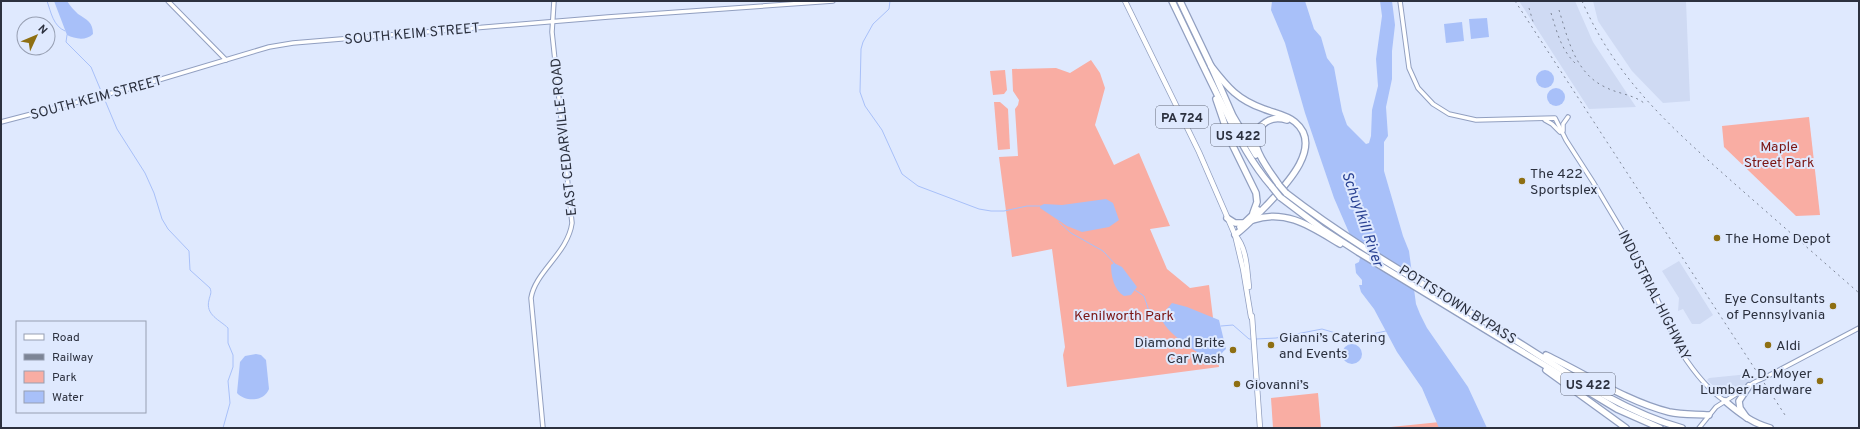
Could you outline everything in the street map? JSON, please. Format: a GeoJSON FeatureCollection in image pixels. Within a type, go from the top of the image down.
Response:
{"type":"FeatureCollection","features":[{"type":"Feature","properties":{"kind":"highway","name":"US 422"},"geometry":{"type":"LineString","coordinates":[[1172,1],[1209,80],[1254,166],[1280,197],[1335,239]]}},
{"type":"Feature","properties":{"kind":"highway","name":"POTTSTOWN BYPASS"},"geometry":{"type":"LineString","coordinates":[[1180,1],[1233,116],[1257,157],[1286,193],[1332,228],[1624,405],[1655,419],[1682,428]]}},
{"type":"Feature","properties":{"kind":"highway"},"geometry":{"type":"LineString","coordinates":[[1211,66],[1224,84],[1237,96],[1256,106],[1292,119],[1298,124],[1304,134],[1304,151],[1295,175],[1235,235]]}},
{"type":"Feature","properties":{"kind":"highway"},"geometry":{"type":"LineString","coordinates":[[1209,80],[1230,140],[1256,193],[1256,205],[1252,218]]}},
{"type":"Feature","properties":{"kind":"highway"},"geometry":{"type":"LineString","coordinates":[[1235,235],[1244,223],[1252,218],[1288,180],[1301,153],[1302,141],[1298,130],[1290,122],[1278,118],[1270,120],[1262,125],[1256,134],[1255,140],[1259,154],[1279,185]]}},
{"type":"Feature","properties":{"kind":"highway"},"geometry":{"type":"LineString","coordinates":[[1252,218],[1271,216],[1289,218],[1335,239]]}},
{"type":"Feature","properties":{"kind":"highway"},"geometry":{"type":"LineString","coordinates":[[1227,218],[1235,223],[1244,223]]}},
{"type":"Feature","properties":{"kind":"highway","name":"POTTSTOWN BYPASS"},"geometry":{"type":"LineString","coordinates":[[1335,239],[1617,409],[1660,428]]}},
{"type":"Feature","properties":{"kind":"highway"},"geometry":{"type":"LineString","coordinates":[[1499,330],[1641,402],[1670,412],[1709,415]]}},
{"type":"Feature","properties":{"kind":"highway"},"geometry":{"type":"LineString","coordinates":[[1525,354],[1626,428]]}},
{"type":"Feature","properties":{"kind":"highway"},"geometry":{"type":"LineString","coordinates":[[1748,420],[1740,408],[1739,403],[1741,396],[1749,386]]}},
{"type":"Feature","properties":{"kind":"highway"},"geometry":{"type":"LineString","coordinates":[[1725,401],[1748,420],[1770,428]]}},
{"type":"Feature","properties":{"kind":"main road","name":"PA 724"},"geometry":{"type":"LineString","coordinates":[[1125,1],[1199,152],[1227,218],[1239,240],[1245,258],[1250,295],[1260,428]]}},
{"type":"Feature","properties":{"kind":"street"},"geometry":{"type":"LineString","coordinates":[[168,1],[226,60]]}},
{"type":"Feature","properties":{"kind":"street","name":"EAST CEDARVILLE ROAD"},"geometry":{"type":"LineString","coordinates":[[543,428],[531,298],[536,283],[547,270],[568,238],[572,223],[552,21],[554,1]]}},
{"type":"Feature","properties":{"kind":"street","name":"SOUTH KEIM STREET"},"geometry":{"type":"LineString","coordinates":[[1,122],[135,87],[293,42],[552,21],[833,1]]}},
{"type":"Feature","properties":{"kind":"street","name":"INDUSTRIAL HIGHWAY"},"geometry":{"type":"LineString","coordinates":[[1400,1],[1409,68],[1418,88],[1433,104],[1450,114],[1471,119],[1555,118],[1566,140],[1628,239],[1640,261],[1682,353],[1689,364],[1718,397],[1725,401]]}},
{"type":"Feature","properties":{"kind":"street"},"geometry":{"type":"LineString","coordinates":[[1566,140],[1563,124],[1568,117]]}},
{"type":"Feature","properties":{"kind":"street"},"geometry":{"type":"LineString","coordinates":[[1542,119],[1552,124],[1566,140]]}},
{"type":"Feature","properties":{"kind":"street"},"geometry":{"type":"LineString","coordinates":[[1701,426],[1709,415],[1725,401],[1755,382],[1859,328]]}},
{"type":"Feature","properties":{"kind":"shaded area"},"geometry":{"type":"Polygon","coordinates":[[[1519,1],[1575,1],[1593,42],[1636,107],[1589,109],[1519,1]]]}},
{"type":"Feature","properties":{"kind":"shaded area"},"geometry":{"type":"Polygon","coordinates":[[[1593,1],[1686,1],[1690,101],[1663,103],[1632,71],[1598,21],[1593,1]]]}},
{"type":"Feature","properties":{"kind":"shaded area"},"geometry":{"type":"Polygon","coordinates":[[[1679,261],[1713,315],[1700,324],[1692,324],[1683,309],[1678,311],[1679,298],[1662,271],[1679,261]]]}},
{"type":"Feature","properties":{"kind":"shaded area"},"geometry":{"type":"Polygon","coordinates":[[[1749,374],[1754,380],[1724,396],[1707,380],[1709,378],[1749,374]]]}},
{"type":"Feature","properties":{"kind":"green space","name":"Kenilworth Park"},"geometry":{"type":"Polygon","coordinates":[[[1091,60],[1100,73],[1105,88],[1095,125],[1114,165],[1139,153],[1170,226],[1150,229],[1167,269],[1190,288],[1209,285],[1219,367],[1067,387],[1063,355],[1065,347],[1052,249],[1012,257],[999,157],[1018,156],[1015,109],[1019,100],[1013,91],[1012,69],[1056,68],[1070,73],[1091,60]]]}},
{"type":"Feature","properties":{"kind":"green space"},"geometry":{"type":"Polygon","coordinates":[[[1005,70],[1007,90],[1004,94],[993,95],[990,71],[1005,70]]]}},
{"type":"Feature","properties":{"kind":"green space"},"geometry":{"type":"Polygon","coordinates":[[[994,102],[1000,102],[1008,109],[1010,149],[998,150],[994,102]]]}},
{"type":"Feature","properties":{"kind":"green space","name":"Maple Street Park"},"geometry":{"type":"Polygon","coordinates":[[[1809,117],[1820,215],[1796,216],[1724,147],[1722,126],[1809,117]]]}},
{"type":"Feature","properties":{"kind":"green space"},"geometry":{"type":"Polygon","coordinates":[[[1318,393],[1321,428],[1273,428],[1271,398],[1318,393]]]}},
{"type":"Feature","properties":{"kind":"green space"},"geometry":{"type":"Polygon","coordinates":[[[1440,422],[1442,428],[1381,428],[1440,422]]]}},
{"type":"Feature","properties":{"kind":"water"},"geometry":{"type":"Polygon","coordinates":[[[54,1],[67,1],[78,14],[91,24],[93,34],[87,38],[80,39],[67,35],[54,1]]]}},
{"type":"Feature","properties":{"kind":"water","name":"Schuylkill River"},"geometry":{"type":"Polygon","coordinates":[[[1272,1],[1305,1],[1314,29],[1321,37],[1327,58],[1334,67],[1342,111],[1347,125],[1366,144],[1369,143],[1371,136],[1372,110],[1378,86],[1376,59],[1382,16],[1380,1],[1392,1],[1395,25],[1392,51],[1392,79],[1386,107],[1388,136],[1384,142],[1384,171],[1403,236],[1409,251],[1416,304],[1420,314],[1427,328],[1468,387],[1487,428],[1439,428],[1422,388],[1397,352],[1374,309],[1361,292],[1359,285],[1362,285],[1362,280],[1356,273],[1355,264],[1359,262],[1360,258],[1334,198],[1305,113],[1285,43],[1271,10],[1272,1]]]}},
{"type":"Feature","properties":{"kind":"water"},"geometry":{"type":"Polygon","coordinates":[[[1487,18],[1489,37],[1471,39],[1469,19],[1487,18]]]}},
{"type":"Feature","properties":{"kind":"water"},"geometry":{"type":"Polygon","coordinates":[[[1462,22],[1464,41],[1446,43],[1444,24],[1462,22]]]}},
{"type":"Feature","properties":{"kind":"water"},"geometry":{"type":"Polygon","coordinates":[[[1545,70],[1551,73],[1554,79],[1551,85],[1545,88],[1539,85],[1536,79],[1539,73],[1545,70]]]}},
{"type":"Feature","properties":{"kind":"water"},"geometry":{"type":"Polygon","coordinates":[[[1556,88],[1562,91],[1565,97],[1562,103],[1556,106],[1550,103],[1547,97],[1550,91],[1556,88]]]}},
{"type":"Feature","properties":{"kind":"water"},"geometry":{"type":"Polygon","coordinates":[[[1106,199],[1113,203],[1119,220],[1109,227],[1082,232],[1067,226],[1040,208],[1040,206],[1044,204],[1062,205],[1106,199]]]}},
{"type":"Feature","properties":{"kind":"water"},"geometry":{"type":"Polygon","coordinates":[[[1114,263],[1122,267],[1137,287],[1131,295],[1124,296],[1115,286],[1111,269],[1111,265],[1114,263]]]}},
{"type":"Feature","properties":{"kind":"water"},"geometry":{"type":"Polygon","coordinates":[[[1172,303],[1187,307],[1219,320],[1226,349],[1217,359],[1215,360],[1209,358],[1192,349],[1175,336],[1163,322],[1161,316],[1172,303]]]}},
{"type":"Feature","properties":{"kind":"water"},"geometry":{"type":"Polygon","coordinates":[[[1352,344],[1359,347],[1362,354],[1359,361],[1352,364],[1345,361],[1342,354],[1345,347],[1352,344]]]}},
{"type":"Feature","properties":{"kind":"water"},"geometry":{"type":"Polygon","coordinates":[[[256,354],[261,355],[266,360],[269,389],[267,393],[259,398],[249,399],[240,396],[237,393],[240,362],[245,356],[256,354]]]}},
{"type":"Feature","properties":{"kind":"waterway"},"geometry":{"type":"LineString","coordinates":[[47,1],[55,22],[65,31]]}},
{"type":"Feature","properties":{"kind":"waterway"},"geometry":{"type":"LineString","coordinates":[[890,1],[889,9],[873,24],[863,42],[861,49],[860,92],[865,106],[882,130],[902,174],[918,186],[979,209],[1004,211],[1027,206],[1040,206]]}},
{"type":"Feature","properties":{"kind":"waterway"},"geometry":{"type":"LineString","coordinates":[[67,35],[66,42],[91,67],[117,129],[145,173],[154,193],[162,219],[168,229],[189,251],[190,270],[210,288],[211,293],[208,305],[209,310],[214,317],[228,328],[228,343],[233,355],[233,367],[228,381],[230,403],[223,428]]}},
{"type":"Feature","properties":{"kind":"waterway"},"geometry":{"type":"LineString","coordinates":[[1059,222],[1071,233],[1103,251],[1115,264]]}},
{"type":"Feature","properties":{"kind":"waterway"},"geometry":{"type":"LineString","coordinates":[[1135,290],[1144,296],[1149,311],[1159,322],[1162,321]]}},
{"type":"Feature","properties":{"kind":"waterway"},"geometry":{"type":"LineString","coordinates":[[1221,326],[1233,325],[1249,339],[1253,339]]}},
{"type":"Feature","properties":{"kind":"waterway"},"geometry":{"type":"LineString","coordinates":[[1256,339],[1276,338],[1322,329],[1353,338],[1386,331]]}},
{"type":"Feature","properties":{"kind":"railway"},"geometry":{"type":"LineString","coordinates":[[1515,1],[1785,415]]}},
{"type":"Feature","properties":{"kind":"railway"},"geometry":{"type":"LineString","coordinates":[[1582,1],[1596,30],[1612,56],[1629,80],[1648,102],[1690,144],[1859,293]]}},
{"type":"Feature","properties":{"kind":"railway"},"geometry":{"type":"LineString","coordinates":[[1529,8],[1534,25]]}},
{"type":"Feature","properties":{"kind":"railway"},"geometry":{"type":"LineString","coordinates":[[1559,10],[1574,54],[1586,73],[1605,87],[1635,98],[1644,103]]}},
{"type":"Feature","properties":{"kind":"railway"},"geometry":{"type":"LineString","coordinates":[[1551,13],[1563,47],[1576,64]]}},
{"type":"Feature","properties":{"kind":"place","name":"The 422 Sportsplex"},"geometry":{"type":"Point","coordinates":[1522,181]}},
{"type":"Feature","properties":{"kind":"place","name":"The Home Depot"},"geometry":{"type":"Point","coordinates":[1717,238]}},
{"type":"Feature","properties":{"kind":"place","name":"Eye Consultants of Pennsylvania"},"geometry":{"type":"Point","coordinates":[1833,306]}},
{"type":"Feature","properties":{"kind":"place","name":"Gianni’s Catering and Events"},"geometry":{"type":"Point","coordinates":[1271,345]}},
{"type":"Feature","properties":{"kind":"place","name":"Aldi"},"geometry":{"type":"Point","coordinates":[1768,345]}},
{"type":"Feature","properties":{"kind":"place","name":"Diamond Brite Car Wash"},"geometry":{"type":"Point","coordinates":[1233,350]}},
{"type":"Feature","properties":{"kind":"place","name":"A. D. Moyer Lumber Hardware"},"geometry":{"type":"Point","coordinates":[1820,381]}},
{"type":"Feature","properties":{"kind":"place","name":"Giovanni’s"},"geometry":{"type":"Point","coordinates":[1237,384]}}]}
